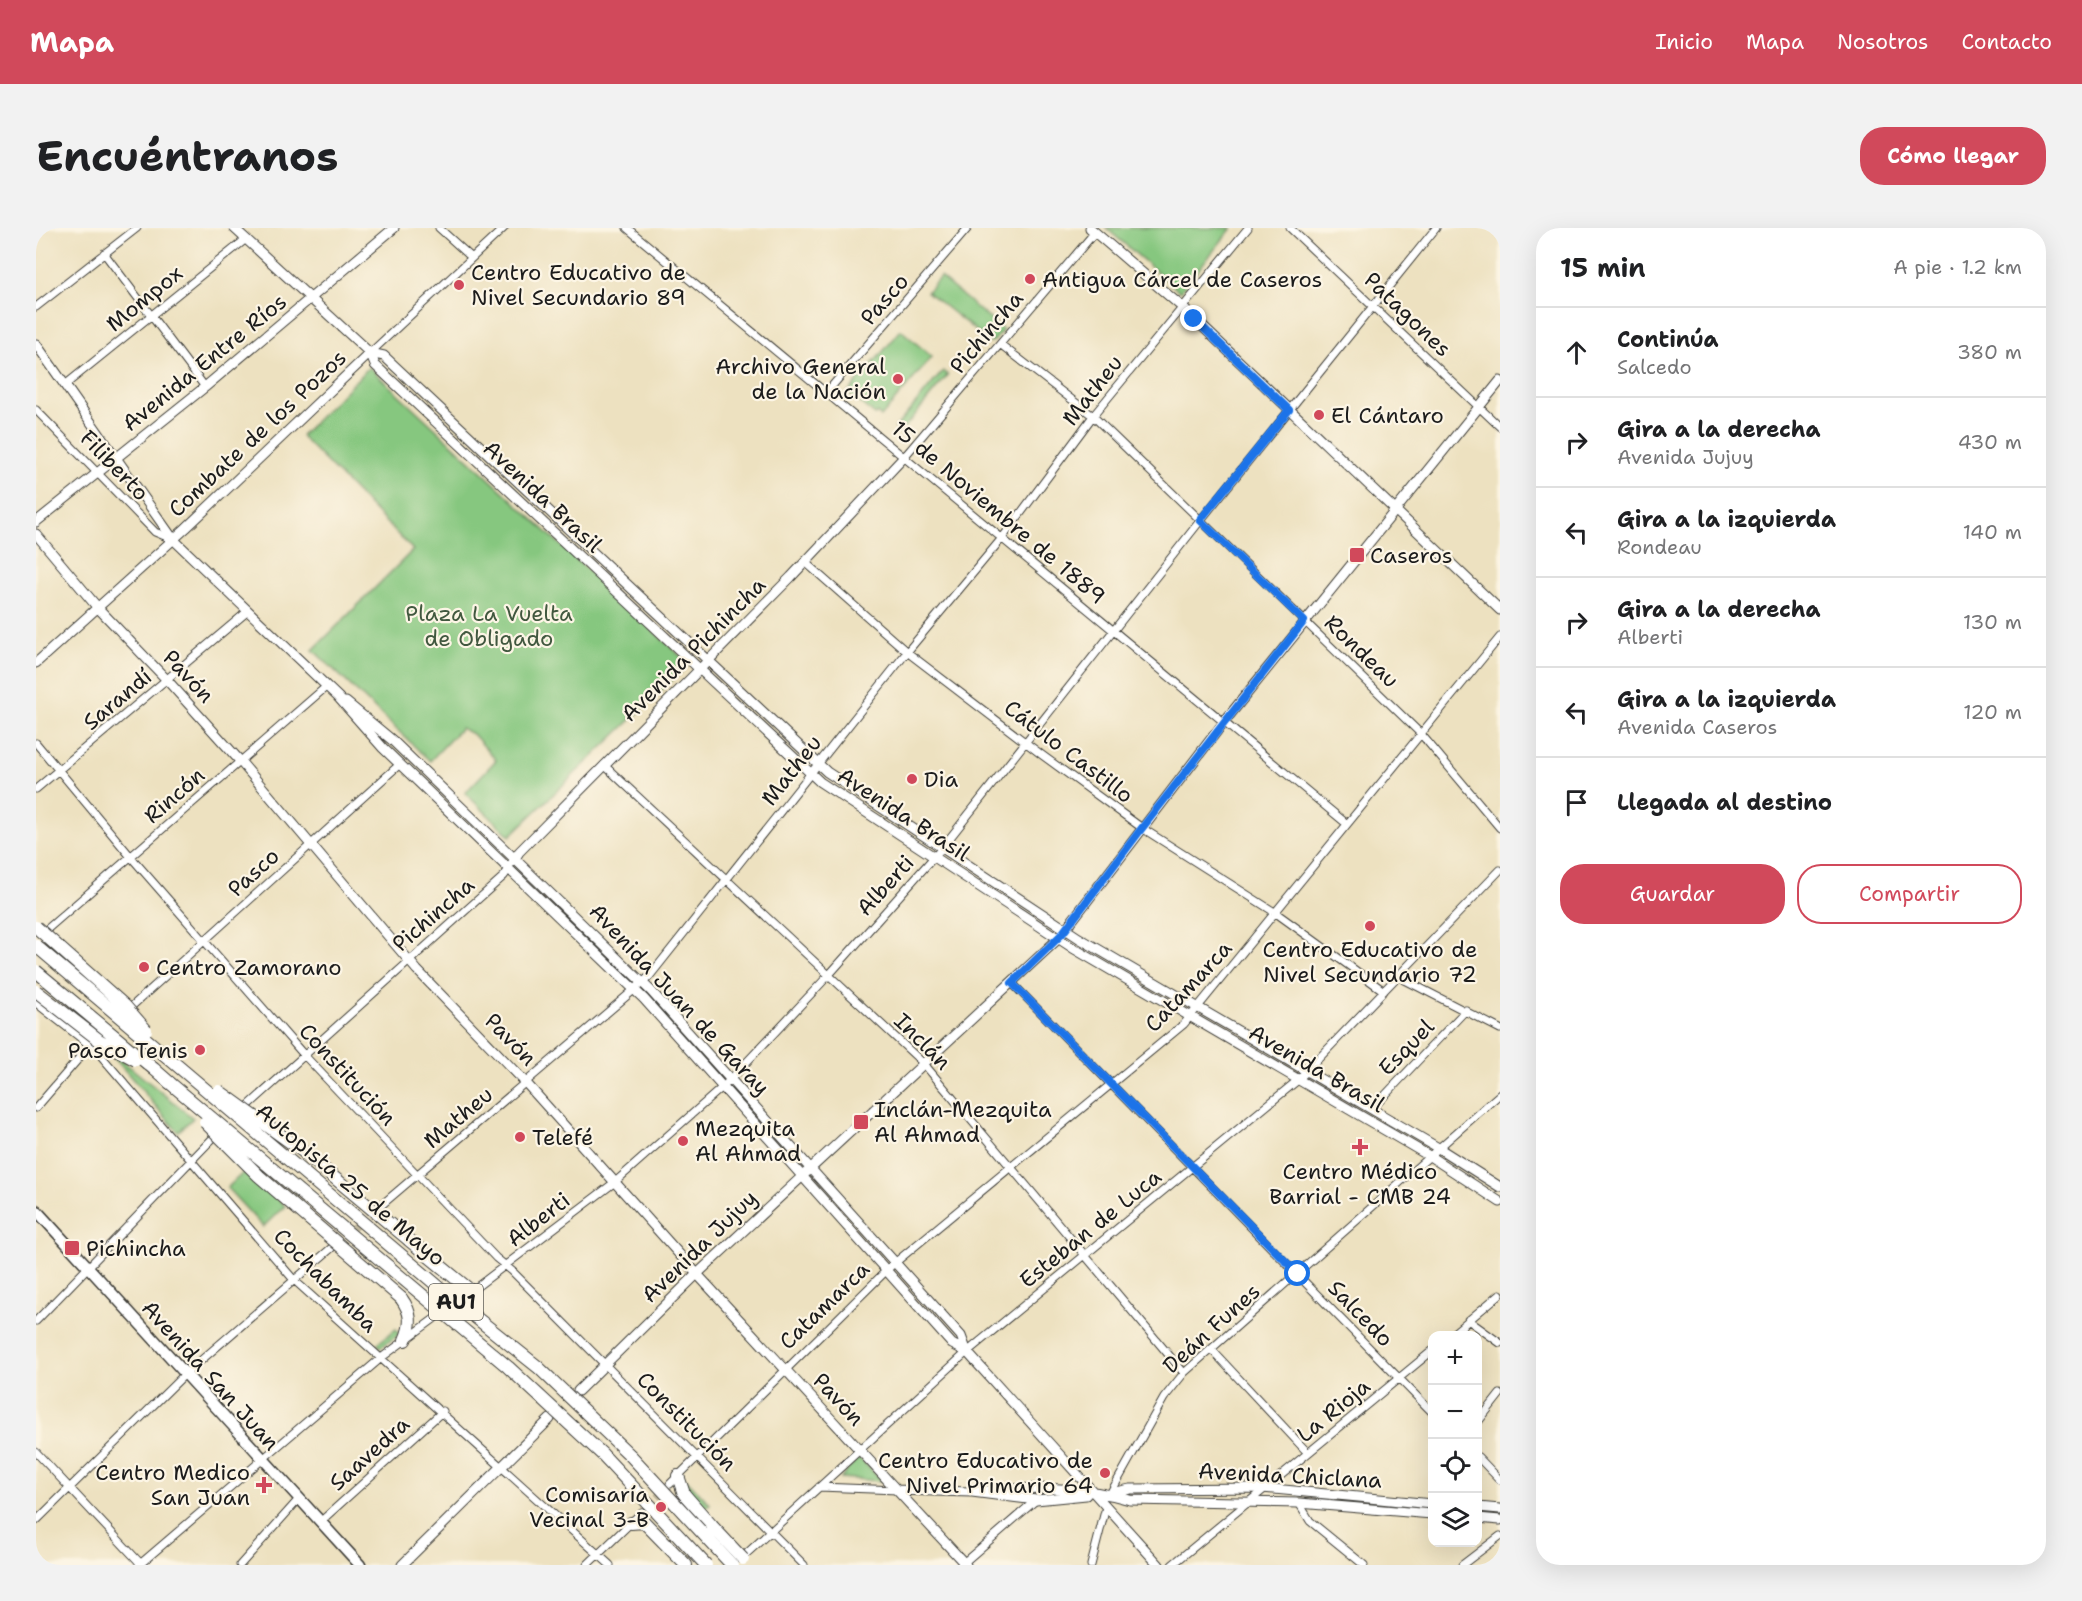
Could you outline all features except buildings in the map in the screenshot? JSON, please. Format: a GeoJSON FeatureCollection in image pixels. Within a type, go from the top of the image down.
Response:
{"type":"FeatureCollection","features":[{"type":"Feature","properties":{"kind":"highway"},"geometry":{"type":"LineString","coordinates":[[41,929],[125,1006],[166,1054]]}},
{"type":"Feature","properties":{"kind":"highway","name":"Autopista 25 de Mayo"},"geometry":{"type":"LineString","coordinates":[[36,946],[459,1304],[547,1375],[631,1456],[732,1565]]}},
{"type":"Feature","properties":{"kind":"highway","name":"Autopista 25 de Mayo"},"geometry":{"type":"LineString","coordinates":[[36,971],[533,1389],[603,1455],[706,1565]]}},
{"type":"Feature","properties":{"kind":"highway"},"geometry":{"type":"LineString","coordinates":[[36,991],[110,1047],[154,1069]]}},
{"type":"Feature","properties":{"kind":"highway"},"geometry":{"type":"LineString","coordinates":[[182,1068],[219,1090],[300,1149],[469,1293]]}},
{"type":"Feature","properties":{"kind":"highway"},"geometry":{"type":"LineString","coordinates":[[170,1083],[240,1159],[401,1298],[411,1322],[405,1340]]}},
{"type":"Feature","properties":{"kind":"highway"},"geometry":{"type":"LineString","coordinates":[[674,1480],[712,1526],[748,1560]]}},
{"type":"Feature","properties":{"kind":"highway"},"geometry":{"type":"LineString","coordinates":[[631,1523],[644,1522],[686,1565]]}},
{"type":"Feature","properties":{"kind":"main road","name":"Avenida Brasil"},"geometry":{"type":"LineString","coordinates":[[234,228],[370,353],[375,365],[810,774],[1058,939],[1431,1157],[1500,1202]]}},
{"type":"Feature","properties":{"kind":"main road","name":"Avenida Entre Ríos"},"geometry":{"type":"LineString","coordinates":[[36,522],[205,387],[394,228]]}},
{"type":"Feature","properties":{"kind":"main road"},"geometry":{"type":"LineString","coordinates":[[1092,230],[1182,307],[1500,610]]}},
{"type":"Feature","properties":{"kind":"main road","name":"Avenida Juan de Garay"},"geometry":{"type":"LineString","coordinates":[[36,344],[173,539],[327,686],[400,764],[635,991],[720,1089],[952,1344],[967,1352],[1159,1565]]}},
{"type":"Feature","properties":{"kind":"main road","name":"Avenida Brasil"},"geometry":{"type":"LineString","coordinates":[[370,353],[384,356],[710,660],[818,765],[1066,929],[1440,1149],[1500,1187]]}},
{"type":"Feature","properties":{"kind":"main road","name":"Combate de los Pozos"},"geometry":{"type":"LineString","coordinates":[[36,663],[173,539],[370,353]]}},
{"type":"Feature","properties":{"kind":"main road","name":"Avenida Jujuy"},"geometry":{"type":"LineString","coordinates":[[578,1391],[696,1274],[1058,939],[1304,621],[1396,513],[1500,381]]}},
{"type":"Feature","properties":{"kind":"main road","name":"Avenida Pichincha"},"geometry":{"type":"LineString","coordinates":[[509,869],[515,857],[701,670],[904,456]]}},
{"type":"Feature","properties":{"kind":"main road","name":"Pavón"},"geometry":{"type":"LineString","coordinates":[[36,534],[98,608],[168,680],[240,761],[408,959],[526,1083],[696,1274],[964,1564]]}},
{"type":"Feature","properties":{"kind":"main road","name":"Avenida Juan de Garay"},"geometry":{"type":"LineString","coordinates":[[338,697],[392,740],[644,983],[961,1336],[967,1352]]}},
{"type":"Feature","properties":{"kind":"main road","name":"Avenida San Juan"},"geometry":{"type":"LineString","coordinates":[[36,1210],[86,1268],[360,1565]]}},
{"type":"Feature","properties":{"kind":"main road"},"geometry":{"type":"LineString","coordinates":[[402,1565],[550,1419]]}},
{"type":"Feature","properties":{"kind":"main road","name":"Avenida Chiclana"},"geometry":{"type":"LineString","coordinates":[[972,1492],[1013,1488],[1094,1492],[1130,1500],[1299,1503],[1428,1514]]}},
{"type":"Feature","properties":{"kind":"main road","name":"Avenida Chiclana"},"geometry":{"type":"LineString","coordinates":[[1110,1494],[1130,1489],[1262,1488],[1428,1504]]}},
{"type":"Feature","properties":{"kind":"main road","name":"Avenida Chiclana"},"geometry":{"type":"LineString","coordinates":[[898,1490],[972,1492],[1036,1500],[1076,1497],[1094,1492]]}},
{"type":"Feature","properties":{"kind":"main road"},"geometry":{"type":"LineString","coordinates":[[1482,1507],[1500,1509]]}},
{"type":"Feature","properties":{"kind":"main road"},"geometry":{"type":"LineString","coordinates":[[1482,1518],[1500,1520]]}},
{"type":"Feature","properties":{"kind":"street"},"geometry":{"type":"LineString","coordinates":[[36,307],[137,228]]}},
{"type":"Feature","properties":{"kind":"street"},"geometry":{"type":"LineString","coordinates":[[439,228],[471,257]]}},
{"type":"Feature","properties":{"kind":"street","name":"Combate de los Pozos"},"geometry":{"type":"LineString","coordinates":[[370,353],[504,228]]}},
{"type":"Feature","properties":{"kind":"street","name":"15 de Noviembre de 1889"},"geometry":{"type":"LineString","coordinates":[[627,228],[1347,824]]}},
{"type":"Feature","properties":{"kind":"street","name":"Pasco"},"geometry":{"type":"LineString","coordinates":[[826,393],[968,228]]}},
{"type":"Feature","properties":{"kind":"street","name":"Matheu"},"geometry":{"type":"LineString","coordinates":[[378,1208],[644,983],[728,881],[907,652],[1003,537],[1093,416],[1248,228]]}},
{"type":"Feature","properties":{"kind":"street","name":"Patagones"},"geometry":{"type":"LineString","coordinates":[[1290,228],[1373,304],[1500,427]]}},
{"type":"Feature","properties":{"kind":"street","name":"Alberti"},"geometry":{"type":"LineString","coordinates":[[469,1293],[615,1182],[730,1080],[828,976],[942,848],[1200,520],[1436,228]]}},
{"type":"Feature","properties":{"kind":"street","name":"Pichincha"},"geometry":{"type":"LineString","coordinates":[[904,456],[1000,344],[1092,230]]}},
{"type":"Feature","properties":{"kind":"street","name":"Mompox"},"geometry":{"type":"LineString","coordinates":[[65,385],[246,239]]}},
{"type":"Feature","properties":{"kind":"street"},"geometry":{"type":"LineString","coordinates":[[104,253],[205,387]]}},
{"type":"Feature","properties":{"kind":"street","name":"Rondeau"},"geometry":{"type":"LineString","coordinates":[[1000,344],[1093,416],[1421,734],[1500,828]]}},
{"type":"Feature","properties":{"kind":"street","name":"Filiberto"},"geometry":{"type":"LineString","coordinates":[[36,410],[155,532],[173,539]]}},
{"type":"Feature","properties":{"kind":"street","name":"Cátulo Castillo"},"geometry":{"type":"LineString","coordinates":[[805,562],[907,652],[1025,742],[1142,828],[1276,913],[1384,991]]}},
{"type":"Feature","properties":{"kind":"street","name":"Sarandí"},"geometry":{"type":"LineString","coordinates":[[36,789],[248,611]]}},
{"type":"Feature","properties":{"kind":"street","name":"Catamarca"},"geometry":{"type":"LineString","coordinates":[[674,1480],[886,1270],[1190,1017],[1500,637]]}},
{"type":"Feature","properties":{"kind":"street","name":"Rincón"},"geometry":{"type":"LineString","coordinates":[[41,929],[131,857],[327,686]]}},
{"type":"Feature","properties":{"kind":"street","name":"Constitución"},"geometry":{"type":"LineString","coordinates":[[36,743],[131,857],[304,1055],[506,1266],[804,1565]]}},
{"type":"Feature","properties":{"kind":"street","name":"Pasco"},"geometry":{"type":"LineString","coordinates":[[131,1007],[400,764]]}},
{"type":"Feature","properties":{"kind":"street","name":"Inclán"},"geometry":{"type":"LineString","coordinates":[[604,765],[924,1064],[1184,1373]]}},
{"type":"Feature","properties":{"kind":"street","name":"Pichincha"},"geometry":{"type":"LineString","coordinates":[[248,1106],[408,959],[504,876],[509,869]]}},
{"type":"Feature","properties":{"kind":"street","name":"Esteban de Luca"},"geometry":{"type":"LineString","coordinates":[[748,1560],[771,1531],[967,1352],[1298,1080],[1500,870]]}},
{"type":"Feature","properties":{"kind":"street"},"geometry":{"type":"LineString","coordinates":[[1399,977],[1500,1029]]}},
{"type":"Feature","properties":{"kind":"street","name":"Salcedo"},"geometry":{"type":"LineString","coordinates":[[1012,983],[1428,1408]]}},
{"type":"Feature","properties":{"kind":"street","name":"Cochabamba"},"geometry":{"type":"LineString","coordinates":[[36,1003],[92,1043],[294,1280],[443,1411],[610,1565]]}},
{"type":"Feature","properties":{"kind":"street","name":"Esquel"},"geometry":{"type":"LineString","coordinates":[[1372,1109],[1466,1010]]}},
{"type":"Feature","properties":{"kind":"street"},"geometry":{"type":"LineString","coordinates":[[36,1108],[92,1043]]}},
{"type":"Feature","properties":{"kind":"street","name":"Deán Funes"},"geometry":{"type":"LineString","coordinates":[[1110,1494],[1164,1398],[1184,1373],[1500,1094]]}},
{"type":"Feature","properties":{"kind":"street"},"geometry":{"type":"LineString","coordinates":[[36,1322],[213,1138]]}},
{"type":"Feature","properties":{"kind":"street"},"geometry":{"type":"LineString","coordinates":[[36,1521],[184,1375],[335,1245]]}},
{"type":"Feature","properties":{"kind":"street"},"geometry":{"type":"LineString","coordinates":[[1455,1331],[1500,1294]]}},
{"type":"Feature","properties":{"kind":"street"},"geometry":{"type":"LineString","coordinates":[[36,1452],[140,1564],[381,1358],[434,1319]]}},
{"type":"Feature","properties":{"kind":"street"},"geometry":{"type":"LineString","coordinates":[[1468,1320],[1500,1343]]}},
{"type":"Feature","properties":{"kind":"street"},"geometry":{"type":"LineString","coordinates":[[1212,1350],[1308,1453]]}},
{"type":"Feature","properties":{"kind":"street","name":"La Rioja"},"geometry":{"type":"LineString","coordinates":[[1172,1565],[1262,1488],[1428,1354]]}},
{"type":"Feature","properties":{"kind":"street"},"geometry":{"type":"LineString","coordinates":[[1482,1417],[1500,1394]]}},
{"type":"Feature","properties":{"kind":"street","name":"Saavedra"},"geometry":{"type":"LineString","coordinates":[[320,1522],[443,1411]]}},
{"type":"Feature","properties":{"kind":"street"},"geometry":{"type":"LineString","coordinates":[[1482,1461],[1500,1479]]}},
{"type":"Feature","properties":{"kind":"street","name":"Avenida Chiclana"},"geometry":{"type":"LineString","coordinates":[[819,1486],[898,1490]]}},
{"type":"Feature","properties":{"kind":"street"},"geometry":{"type":"LineString","coordinates":[[240,1565],[298,1499]]}},
{"type":"Feature","properties":{"kind":"street"},"geometry":{"type":"LineString","coordinates":[[964,1564],[1036,1500]]}},
{"type":"Feature","properties":{"kind":"street"},"geometry":{"type":"LineString","coordinates":[[1299,1503],[1310,1521],[1364,1565]]}},
{"type":"Feature","properties":{"kind":"street"},"geometry":{"type":"LineString","coordinates":[[1091,1565],[1106,1507]]}},
{"type":"Feature","properties":{"kind":"street"},"geometry":{"type":"LineString","coordinates":[[587,1565],[642,1512]]}},
{"type":"Feature","properties":{"kind":"street"},"geometry":{"type":"LineString","coordinates":[[1462,1565],[1500,1536]]}},
{"type":"Feature","properties":{"kind":"green space"},"geometry":{"type":"Polygon","coordinates":[[[1106,228],[1232,228],[1180,292],[1106,228]]]}},
{"type":"Feature","properties":{"kind":"green space"},"geometry":{"type":"Polygon","coordinates":[[[940,277],[1003,330],[994,341],[990,342],[927,292],[940,277]]]}},
{"type":"Feature","properties":{"kind":"green space"},"geometry":{"type":"Polygon","coordinates":[[[901,330],[932,357],[881,417],[877,413],[875,415],[848,393],[901,330]]]}},
{"type":"Feature","properties":{"kind":"green space","name":"Plaza La Vuelta de Obligado"},"geometry":{"type":"Polygon","coordinates":[[[369,367],[689,664],[510,836],[465,793],[496,760],[474,735],[461,728],[430,761],[313,650],[413,550],[301,436],[369,367]]]}},
{"type":"Feature","properties":{"kind":"green space"},"geometry":{"type":"Polygon","coordinates":[[[943,371],[948,375],[900,433],[895,428],[943,371]]]}},
{"type":"Feature","properties":{"kind":"green space"},"geometry":{"type":"Polygon","coordinates":[[[104,1046],[193,1118],[178,1132],[104,1046]]]}},
{"type":"Feature","properties":{"kind":"green space"},"geometry":{"type":"Polygon","coordinates":[[[247,1169],[285,1206],[263,1227],[227,1188],[247,1169]]]}},
{"type":"Feature","properties":{"kind":"green space"},"geometry":{"type":"Polygon","coordinates":[[[396,1329],[400,1334],[381,1347],[377,1344],[396,1329]]]}},
{"type":"Feature","properties":{"kind":"green space"},"geometry":{"type":"Polygon","coordinates":[[[858,1457],[881,1479],[881,1481],[841,1478],[858,1457]]]}},
{"type":"Feature","properties":{"kind":"green space"},"geometry":{"type":"Polygon","coordinates":[[[686,1479],[710,1504],[704,1510],[687,1493],[684,1482],[686,1479]]]}},
{"type":"Feature","properties":{"kind":"tunnel"},"geometry":{"type":"LineString","coordinates":[[336,1243],[376,1210]]}},
{"type":"Feature","properties":{"kind":"tunnel"},"geometry":{"type":"LineString","coordinates":[[440,1314],[467,1294]]}},
{"type":"Feature","properties":{"kind":"tunnel"},"geometry":{"type":"LineString","coordinates":[[642,1512],[664,1490]]}},
{"type":"Feature","properties":{"kind":"place","name":"Antigua Cárcel de Caseros"},"geometry":{"type":"Point","coordinates":[1030,279]}},
{"type":"Feature","properties":{"kind":"place","name":"Centro Educativo de Nivel Secundario 89"},"geometry":{"type":"Point","coordinates":[459,285]}},
{"type":"Feature","properties":{"kind":"place","name":"Archivo General de la Nación"},"geometry":{"type":"Point","coordinates":[898,379]}},
{"type":"Feature","properties":{"kind":"place","name":"El Cántaro"},"geometry":{"type":"Point","coordinates":[1319,415]}},
{"type":"Feature","properties":{"kind":"place","name":"Caseros"},"geometry":{"type":"Point","coordinates":[1357,555]}},
{"type":"Feature","properties":{"kind":"place","name":"Dia"},"geometry":{"type":"Point","coordinates":[912,779]}},
{"type":"Feature","properties":{"kind":"place","name":"Centro Educativo de Nivel Secundario 72"},"geometry":{"type":"Point","coordinates":[1370,926]}},
{"type":"Feature","properties":{"kind":"place","name":"Centro Zamorano"},"geometry":{"type":"Point","coordinates":[144,967]}},
{"type":"Feature","properties":{"kind":"place","name":"Pasco Tenis"},"geometry":{"type":"Point","coordinates":[200,1050]}},
{"type":"Feature","properties":{"kind":"place","name":"Inclán-Mezquita Al Ahmad"},"geometry":{"type":"Point","coordinates":[861,1122]}},
{"type":"Feature","properties":{"kind":"place","name":"Telefé"},"geometry":{"type":"Point","coordinates":[520,1137]}},
{"type":"Feature","properties":{"kind":"place","name":"Mezquita Al Ahmad"},"geometry":{"type":"Point","coordinates":[683,1141]}},
{"type":"Feature","properties":{"kind":"place","name":"Centro Médico Barrial - CMB 24"},"geometry":{"type":"Point","coordinates":[1360,1147]}},
{"type":"Feature","properties":{"kind":"place","name":"Pichincha"},"geometry":{"type":"Point","coordinates":[72,1248]}},
{"type":"Feature","properties":{"kind":"place","name":"Centro Educativo de Nivel Primario 64"},"geometry":{"type":"Point","coordinates":[1105,1473]}},
{"type":"Feature","properties":{"kind":"place","name":"Centro Medico San Juan"},"geometry":{"type":"Point","coordinates":[264,1485]}},
{"type":"Feature","properties":{"kind":"place","name":"Comisaría Vecinal 3-B"},"geometry":{"type":"Point","coordinates":[661,1507]}},
{"type":"Feature","properties":{"kind":"route"},"geometry":{"type":"LineString","coordinates":[[1194,319],[1289,410],[1200,520],[1304,621],[1062,934],[1012,983],[1298,1274]]}}]}
